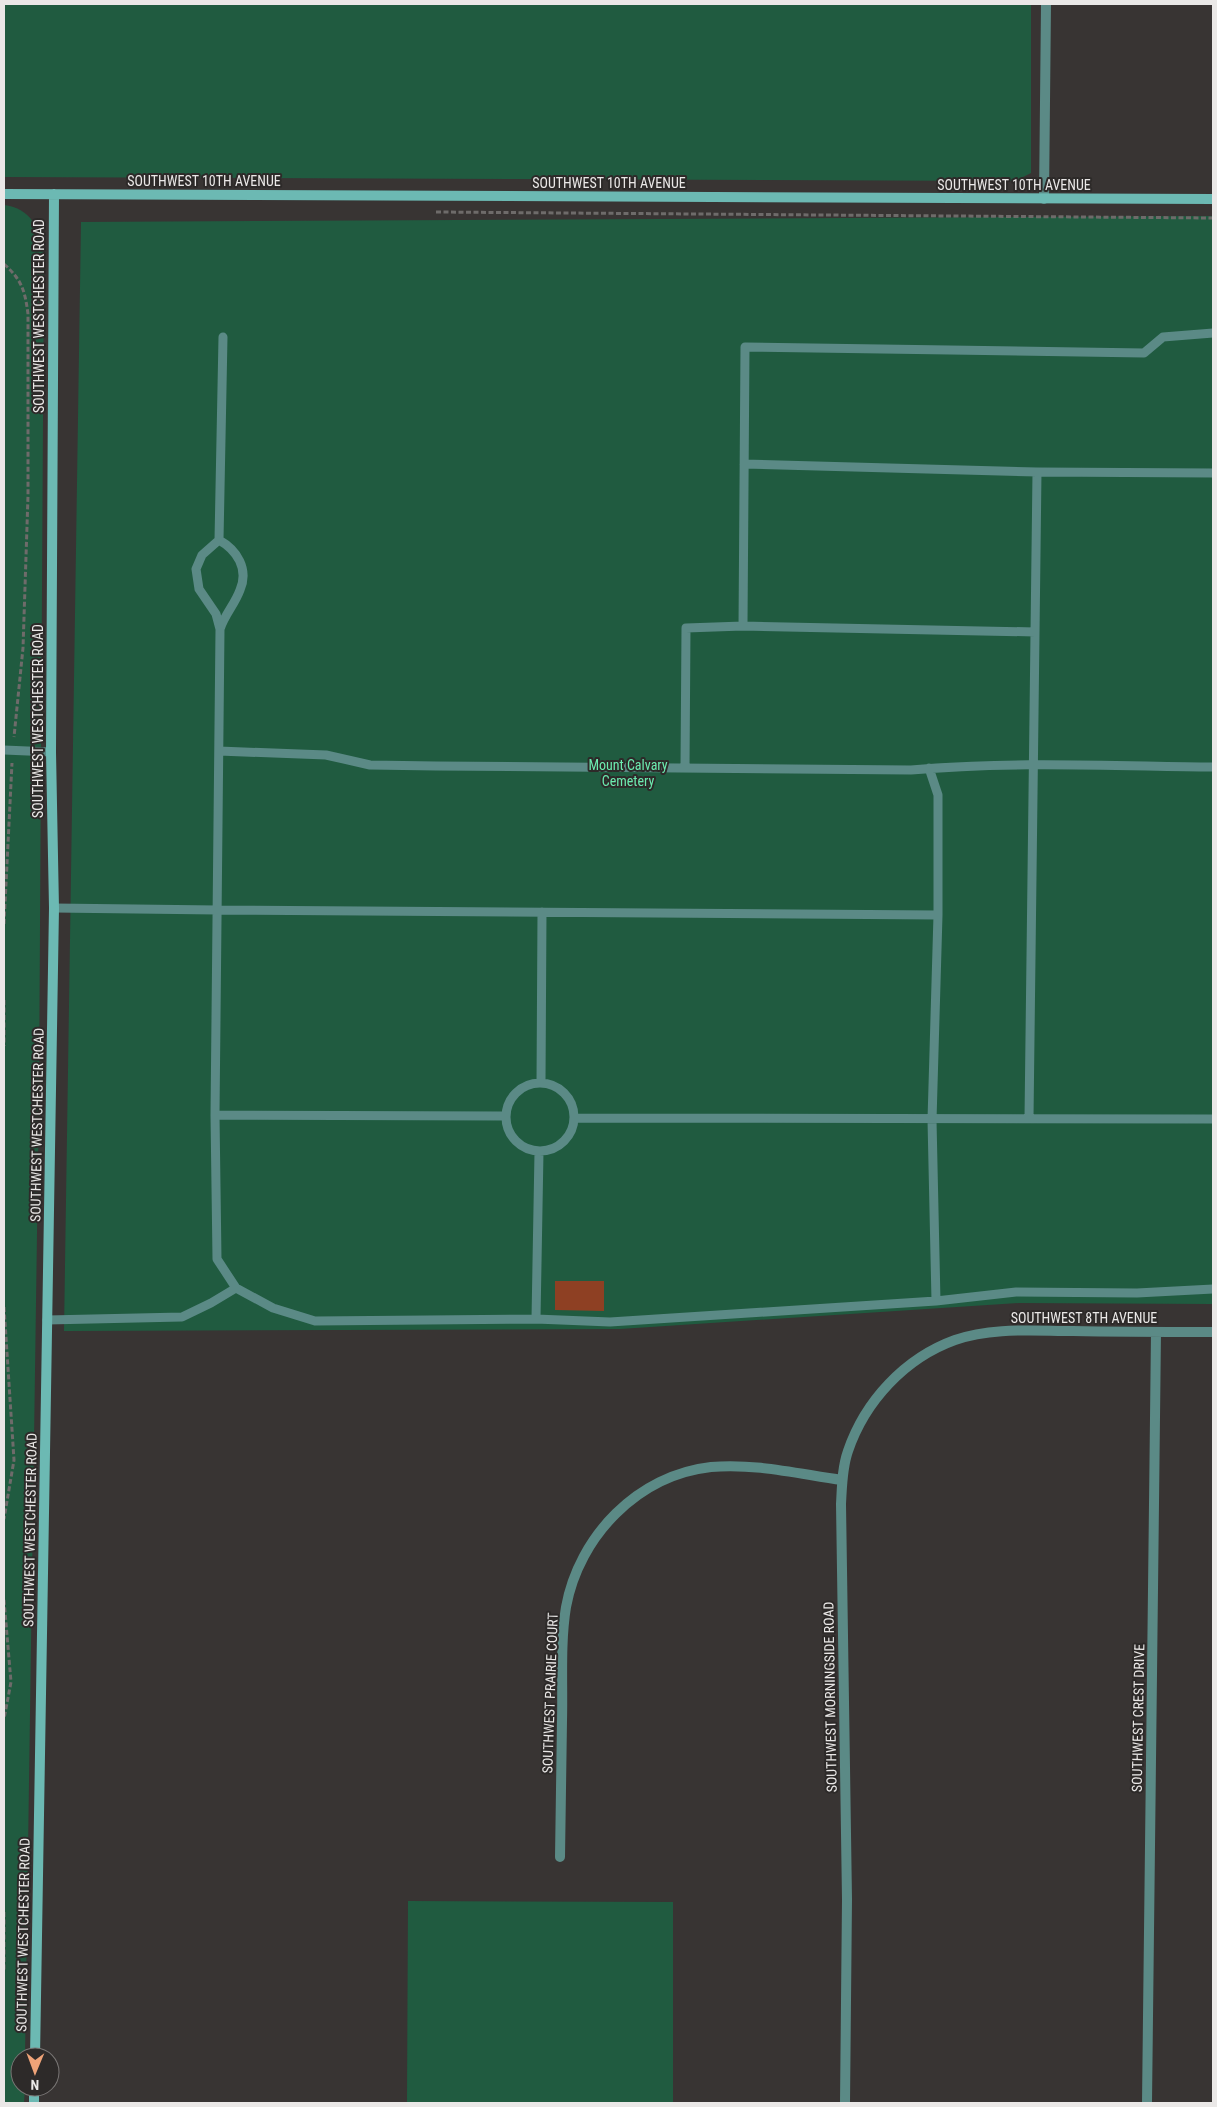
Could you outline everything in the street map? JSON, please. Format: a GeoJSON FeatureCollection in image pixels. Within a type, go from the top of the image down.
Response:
{"type":"FeatureCollection","features":[{"type":"Feature","properties":{"kind":"street"},"geometry":{"type":"LineString","coordinates":[[1044,199],[1046,4]]}},
{"type":"Feature","properties":{"kind":"street","name":"SOUTHWEST 10TH AVENUE"},"geometry":{"type":"LineString","coordinates":[[4,194],[1213,199]]}},
{"type":"Feature","properties":{"kind":"street","name":"SOUTHWEST WESTCHESTER ROAD"},"geometry":{"type":"LineString","coordinates":[[35,2047],[54,908],[51,752],[54,194]]}},
{"type":"Feature","properties":{"kind":"street","name":"SOUTHWEST 8TH AVENUE"},"geometry":{"type":"LineString","coordinates":[[956,1340],[983,1334],[1017,1331],[1213,1332]]}},
{"type":"Feature","properties":{"kind":"street","name":"SOUTHWEST CREST DRIVE"},"geometry":{"type":"LineString","coordinates":[[1147,2103],[1156,1332]]}},
{"type":"Feature","properties":{"kind":"street","name":"SOUTHWEST MORNINGSIDE ROAD"},"geometry":{"type":"LineString","coordinates":[[845,2103],[847,1899],[842,1480],[848,1452],[859,1426],[881,1392],[906,1368],[923,1356],[956,1340]]}},
{"type":"Feature","properties":{"kind":"street","name":"SOUTHWEST PRAIRIE COURT"},"geometry":{"type":"LineString","coordinates":[[560,1857],[564,1629],[572,1584],[580,1562],[597,1535],[608,1521],[629,1501],[653,1486],[682,1474],[709,1467],[755,1467],[842,1480]]}},
{"type":"Feature","properties":{"kind":"lane"},"geometry":{"type":"LineString","coordinates":[[743,626],[744,347],[1144,353],[1163,337],[1213,333]]}},
{"type":"Feature","properties":{"kind":"lane"},"geometry":{"type":"LineString","coordinates":[[223,337],[219,540],[202,555],[196,569],[199,589],[216,614],[220,629],[215,1115],[217,1259],[236,1288],[273,1308],[315,1321],[536,1319],[610,1322],[936,1301],[1016,1292],[1137,1293],[1213,1289]]}},
{"type":"Feature","properties":{"kind":"lane"},"geometry":{"type":"LineString","coordinates":[[744,464],[1037,472],[1213,473]]}},
{"type":"Feature","properties":{"kind":"lane"},"geometry":{"type":"LineString","coordinates":[[1029,1118],[1037,472]]}},
{"type":"Feature","properties":{"kind":"lane"},"geometry":{"type":"LineString","coordinates":[[219,540],[231,547],[240,559],[243,578],[240,590],[224,616],[220,629]]}},
{"type":"Feature","properties":{"kind":"lane"},"geometry":{"type":"LineString","coordinates":[[685,768],[686,628],[743,626],[1035,632]]}},
{"type":"Feature","properties":{"kind":"lane"},"geometry":{"type":"LineString","coordinates":[[8,750],[51,752]]}},
{"type":"Feature","properties":{"kind":"lane"},"geometry":{"type":"LineString","coordinates":[[219,751],[326,755],[370,765],[901,770],[1033,765],[1213,767]]}},
{"type":"Feature","properties":{"kind":"lane"},"geometry":{"type":"LineString","coordinates":[[929,768],[938,795],[938,914],[932,1120],[936,1301]]}},
{"type":"Feature","properties":{"kind":"lane"},"geometry":{"type":"LineString","coordinates":[[54,908],[938,914]]}},
{"type":"Feature","properties":{"kind":"lane"},"geometry":{"type":"LineString","coordinates":[[541,1083],[542,912]]}},
{"type":"Feature","properties":{"kind":"lane"},"geometry":{"type":"LineString","coordinates":[[541,1083],[554,1085],[565,1093],[573,1105],[575,1118],[572,1131],[564,1142],[553,1150],[539,1152],[526,1149],[515,1141],[508,1130],[505,1116],[508,1103],[516,1092],[528,1085],[541,1083]]}},
{"type":"Feature","properties":{"kind":"lane"},"geometry":{"type":"LineString","coordinates":[[215,1115],[505,1116]]}},
{"type":"Feature","properties":{"kind":"lane"},"geometry":{"type":"LineString","coordinates":[[575,1118],[1213,1120]]}},
{"type":"Feature","properties":{"kind":"lane"},"geometry":{"type":"LineString","coordinates":[[536,1319],[539,1152]]}},
{"type":"Feature","properties":{"kind":"lane"},"geometry":{"type":"LineString","coordinates":[[47,1320],[182,1317],[211,1304],[236,1288]]}},
{"type":"Feature","properties":{"kind":"path"},"geometry":{"type":"LineString","coordinates":[[426,212],[1213,218]]}},
{"type":"Feature","properties":{"kind":"path"},"geometry":{"type":"LineString","coordinates":[[4,264],[20,280],[26,291],[28,314],[28,496],[23,638],[8,750],[4,924]]}},
{"type":"Feature","properties":{"kind":"path"},"geometry":{"type":"LineString","coordinates":[[4,1000],[4,1046]]}},
{"type":"Feature","properties":{"kind":"path"},"geometry":{"type":"LineString","coordinates":[[4,1307],[14,1460],[4,1519]]}},
{"type":"Feature","properties":{"kind":"path"},"geometry":{"type":"LineString","coordinates":[[4,1600],[11,1682],[4,1719]]}},
{"type":"Feature","properties":{"kind":"path"},"geometry":{"type":"LineString","coordinates":[[4,1912],[4,1972]]}},
{"type":"Feature","properties":{"kind":"green space"},"geometry":{"type":"Polygon","coordinates":[[[4,4],[1031,4],[1031,173],[1015,181],[4,177],[4,4]]]}},
{"type":"Feature","properties":{"kind":"green space"},"geometry":{"type":"Polygon","coordinates":[[[4,205],[21,210],[33,221],[40,236],[44,253],[39,1097],[25,2047],[10,2047],[10,2097],[24,2097],[24,2103],[4,2103],[4,205]]]}},
{"type":"Feature","properties":{"kind":"green space","name":"Mount Calvary Cemetery"},"geometry":{"type":"Polygon","coordinates":[[[1213,216],[1213,1304],[1019,1303],[620,1329],[64,1331],[81,222],[1213,216]]]}},
{"type":"Feature","properties":{"kind":"green space"},"geometry":{"type":"Polygon","coordinates":[[[408,1901],[673,1902],[673,2103],[407,2103],[408,1901]]]}},
{"type":"Feature","properties":{"kind":"building"},"geometry":{"type":"Polygon","coordinates":[[[555,1281],[604,1281],[604,1311],[555,1310],[555,1281]]]}}]}
